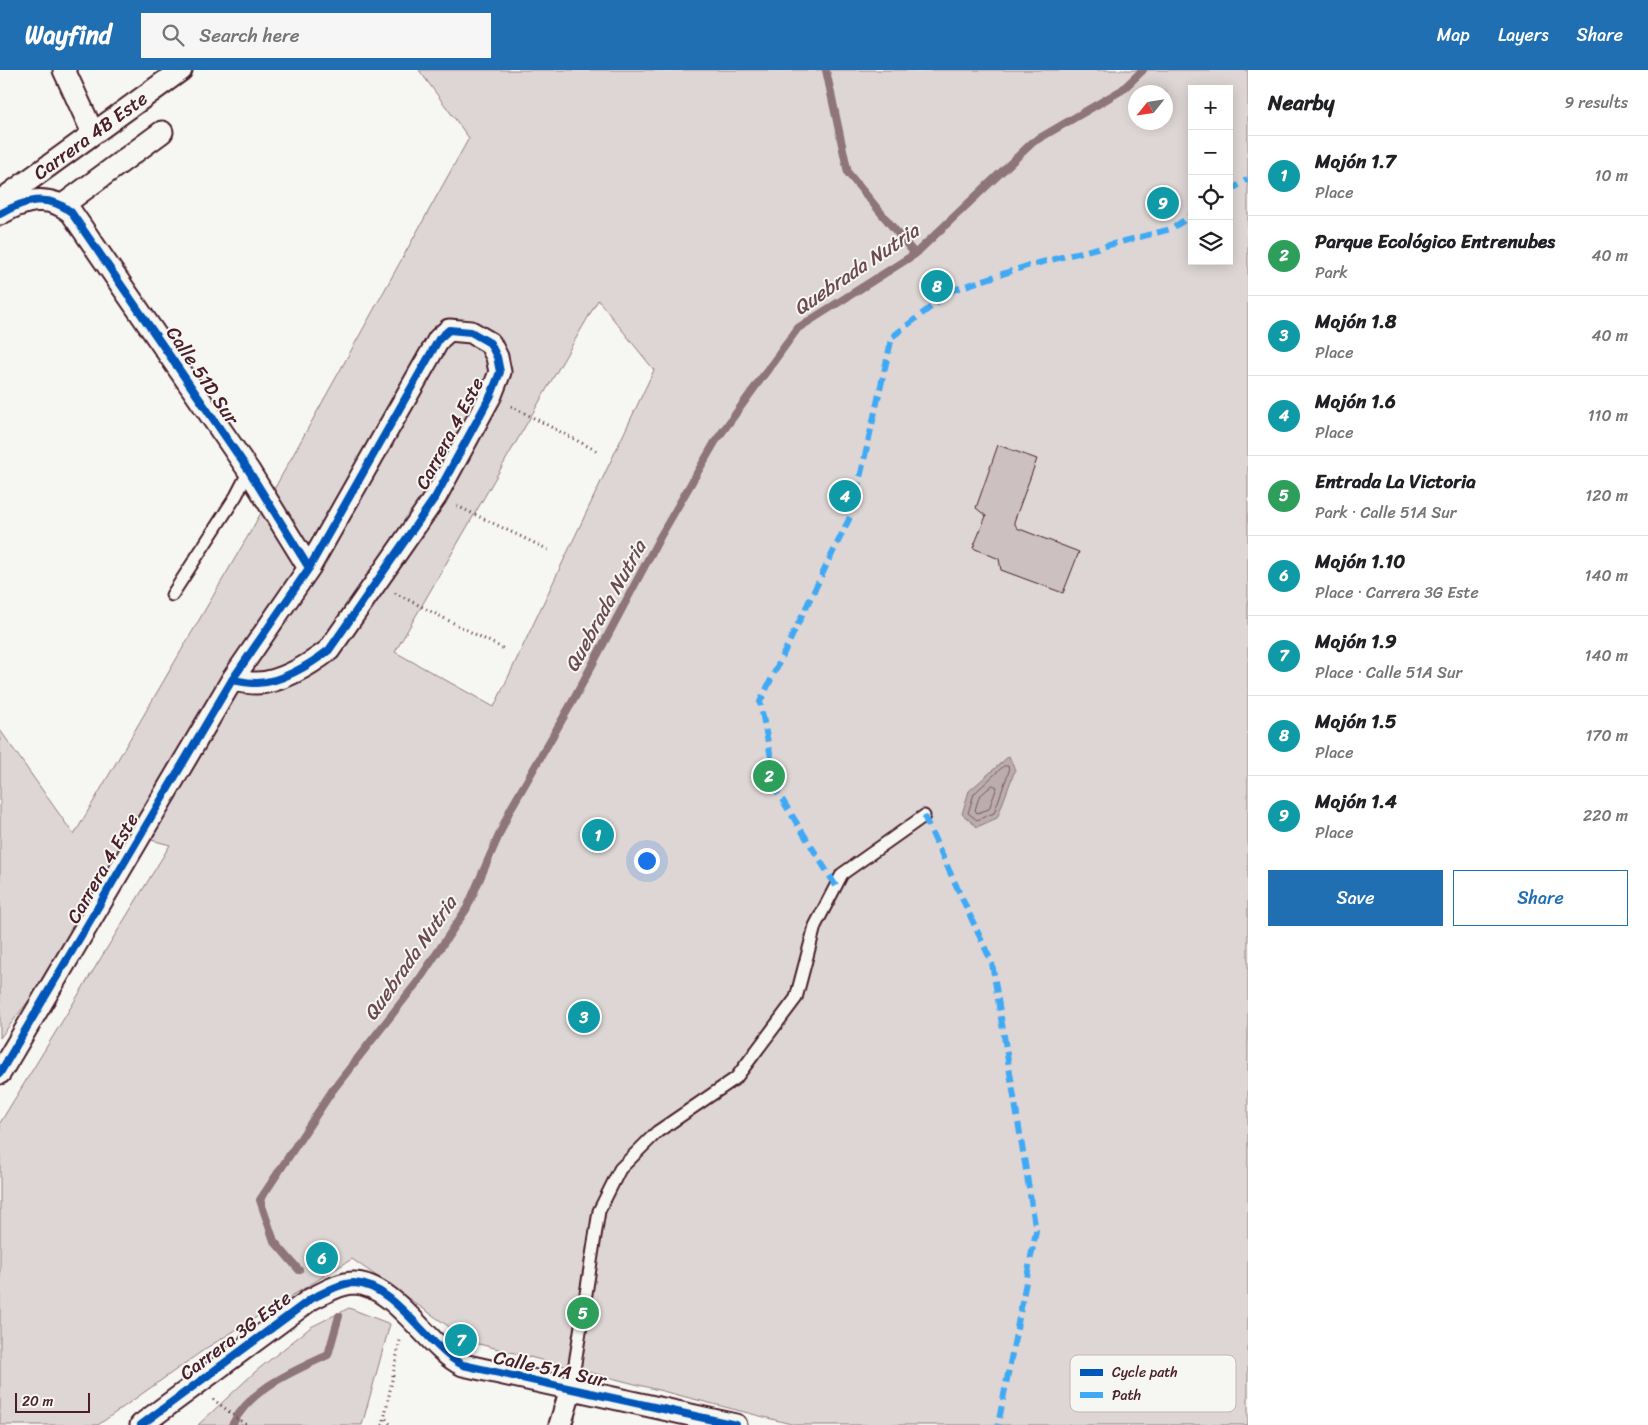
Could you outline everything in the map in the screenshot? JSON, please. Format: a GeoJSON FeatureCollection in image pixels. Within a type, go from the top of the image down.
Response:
{"type":"FeatureCollection","features":[{"type":"Feature","properties":{"kind":"street"},"geometry":{"type":"LineString","coordinates":[[64,70],[93,133]]}},
{"type":"Feature","properties":{"kind":"street","name":"Carrera 4B Este"},"geometry":{"type":"LineString","coordinates":[[0,201],[181,70]]}},
{"type":"Feature","properties":{"kind":"street"},"geometry":{"type":"LineString","coordinates":[[63,205],[162,132]]}},
{"type":"Feature","properties":{"kind":"street","name":"Carrera 4B Este"},"geometry":{"type":"LineString","coordinates":[[0,214],[26,203],[43,199],[52,200],[63,205]]}},
{"type":"Feature","properties":{"kind":"street","name":"Calle 51D Sur"},"geometry":{"type":"LineString","coordinates":[[63,205],[71,212],[249,471],[309,568]]}},
{"type":"Feature","properties":{"kind":"street","name":"Carrera 4 Este"},"geometry":{"type":"LineString","coordinates":[[0,1073],[232,680],[309,568],[439,339],[449,330],[471,332],[490,344],[497,357],[500,372],[491,395],[436,496],[374,582],[329,650],[306,668],[256,684],[232,680]]}},
{"type":"Feature","properties":{"kind":"street","name":"Calle 51A Sur"},"geometry":{"type":"LineString","coordinates":[[354,1283],[371,1288],[405,1312],[441,1351],[463,1365],[736,1425]]}},
{"type":"Feature","properties":{"kind":"street","name":"Carrera 3G Este"},"geometry":{"type":"LineString","coordinates":[[141,1425],[311,1299],[332,1288],[354,1283]]}},
{"type":"Feature","properties":{"kind":"street"},"geometry":{"type":"LineString","coordinates":[[560,1425],[571,1389]]}},
{"type":"Feature","properties":{"kind":"lane"},"geometry":{"type":"LineString","coordinates":[[172,595],[236,496],[249,471]]}},
{"type":"Feature","properties":{"kind":"lane"},"geometry":{"type":"LineString","coordinates":[[571,1389],[599,1211],[620,1169],[657,1132],[736,1078],[796,998],[815,926],[842,874],[924,816]]}},
{"type":"Feature","properties":{"kind":"path"},"geometry":{"type":"LineString","coordinates":[[491,395],[597,451]]}},
{"type":"Feature","properties":{"kind":"path"},"geometry":{"type":"LineString","coordinates":[[436,496],[549,550]]}},
{"type":"Feature","properties":{"kind":"path"},"geometry":{"type":"LineString","coordinates":[[374,582],[506,650]]}},
{"type":"Feature","properties":{"kind":"path"},"geometry":{"type":"LineString","coordinates":[[383,1425],[405,1312]]}},
{"type":"Feature","properties":{"kind":"path"},"geometry":{"type":"LineString","coordinates":[[223,1407],[246,1425]]}},
{"type":"Feature","properties":{"kind":"path"},"geometry":{"type":"LineString","coordinates":[[385,1418],[391,1425]]}},
{"type":"Feature","properties":{"kind":"shaded area"},"geometry":{"type":"Polygon","coordinates":[[[419,70],[1248,70],[1248,1425],[795,1425],[471,1342],[352,1259],[208,1347],[98,1425],[0,1425],[0,1123],[170,845],[129,834],[46,978],[0,1038],[0,730],[74,835],[252,529],[469,138],[419,70]],[[598,300],[395,652],[494,707],[654,370],[598,300]]]}},
{"type":"Feature","properties":{"kind":"shaded area"},"geometry":{"type":"Polygon","coordinates":[[[349,1308],[390,1324],[362,1425],[198,1425],[256,1371],[311,1327],[349,1308]]]}},
{"type":"Feature","properties":{"kind":"water"},"geometry":{"type":"Polygon","coordinates":[[[1009,756],[1015,770],[997,818],[977,827],[962,814],[969,791],[1009,756]]]}},
{"type":"Feature","properties":{"kind":"building"},"geometry":{"type":"Polygon","coordinates":[[[998,445],[1037,459],[1014,522],[1017,528],[1079,552],[1063,593],[1001,570],[999,559],[973,548],[986,516],[976,508],[998,445]]]}},
{"type":"Feature","properties":{"kind":"waterway"},"geometry":{"type":"LineString","coordinates":[[826,70],[848,173],[915,254]]}},
{"type":"Feature","properties":{"kind":"waterway","name":"Quebrada Nutria"},"geometry":{"type":"LineString","coordinates":[[299,1270],[274,1241],[260,1200],[332,1091],[419,980],[467,908],[510,810],[574,699],[660,537],[715,442],[798,328],[915,254],[1033,142],[1122,90],[1143,70]]}},
{"type":"Feature","properties":{"kind":"waterway","name":"Quebrada Nutria"},"geometry":{"type":"LineString","coordinates":[[232,1425],[240,1412],[261,1391],[287,1375],[328,1355],[339,1316]]}},
{"type":"Feature","properties":{"kind":"marked path"},"geometry":{"type":"LineString","coordinates":[[1233,188],[1248,179]]}},
{"type":"Feature","properties":{"kind":"marked path"},"geometry":{"type":"LineString","coordinates":[[836,886],[778,793],[760,702],[852,513],[892,337],[953,290],[1027,266],[1171,229],[1188,218]]}},
{"type":"Feature","properties":{"kind":"marked path"},"geometry":{"type":"LineString","coordinates":[[924,816],[992,963],[1036,1231],[998,1425]]}},
{"type":"Feature","properties":{"kind":"cycle path"},"geometry":{"type":"LineString","coordinates":[[0,214],[18,205],[36,201],[54,202],[71,212],[249,471],[309,568]]}},
{"type":"Feature","properties":{"kind":"cycle path"},"geometry":{"type":"LineString","coordinates":[[0,1073],[232,680],[309,568],[439,339],[449,330],[471,332],[490,343],[497,357],[500,372],[491,395],[436,496],[329,650],[304,667],[284,677],[255,683],[232,680]]}},
{"type":"Feature","properties":{"kind":"cycle path"},"geometry":{"type":"LineString","coordinates":[[141,1425],[311,1299],[337,1286],[348,1283],[369,1286],[383,1294],[411,1318],[450,1357],[463,1365],[736,1425]]}},
{"type":"Feature","properties":{"kind":"place","name":"Mojón 1.4"},"geometry":{"type":"Point","coordinates":[1163,203]}},
{"type":"Feature","properties":{"kind":"place","name":"Mojón 1.5"},"geometry":{"type":"Point","coordinates":[937,286]}},
{"type":"Feature","properties":{"kind":"place","name":"Mojón 1.6"},"geometry":{"type":"Point","coordinates":[845,496]}},
{"type":"Feature","properties":{"kind":"place","name":"Parque Ecológico Entrenubes"},"geometry":{"type":"Point","coordinates":[769,776]}},
{"type":"Feature","properties":{"kind":"place","name":"Mojón 1.7"},"geometry":{"type":"Point","coordinates":[598,835]}},
{"type":"Feature","properties":{"kind":"place","name":"Mojón 1.8"},"geometry":{"type":"Point","coordinates":[584,1017]}},
{"type":"Feature","properties":{"kind":"place","name":"Mojón 1.10"},"geometry":{"type":"Point","coordinates":[322,1258]}},
{"type":"Feature","properties":{"kind":"place","name":"Entrada La Victoria"},"geometry":{"type":"Point","coordinates":[583,1313]}},
{"type":"Feature","properties":{"kind":"place","name":"Mojón 1.9"},"geometry":{"type":"Point","coordinates":[461,1340]}}]}
